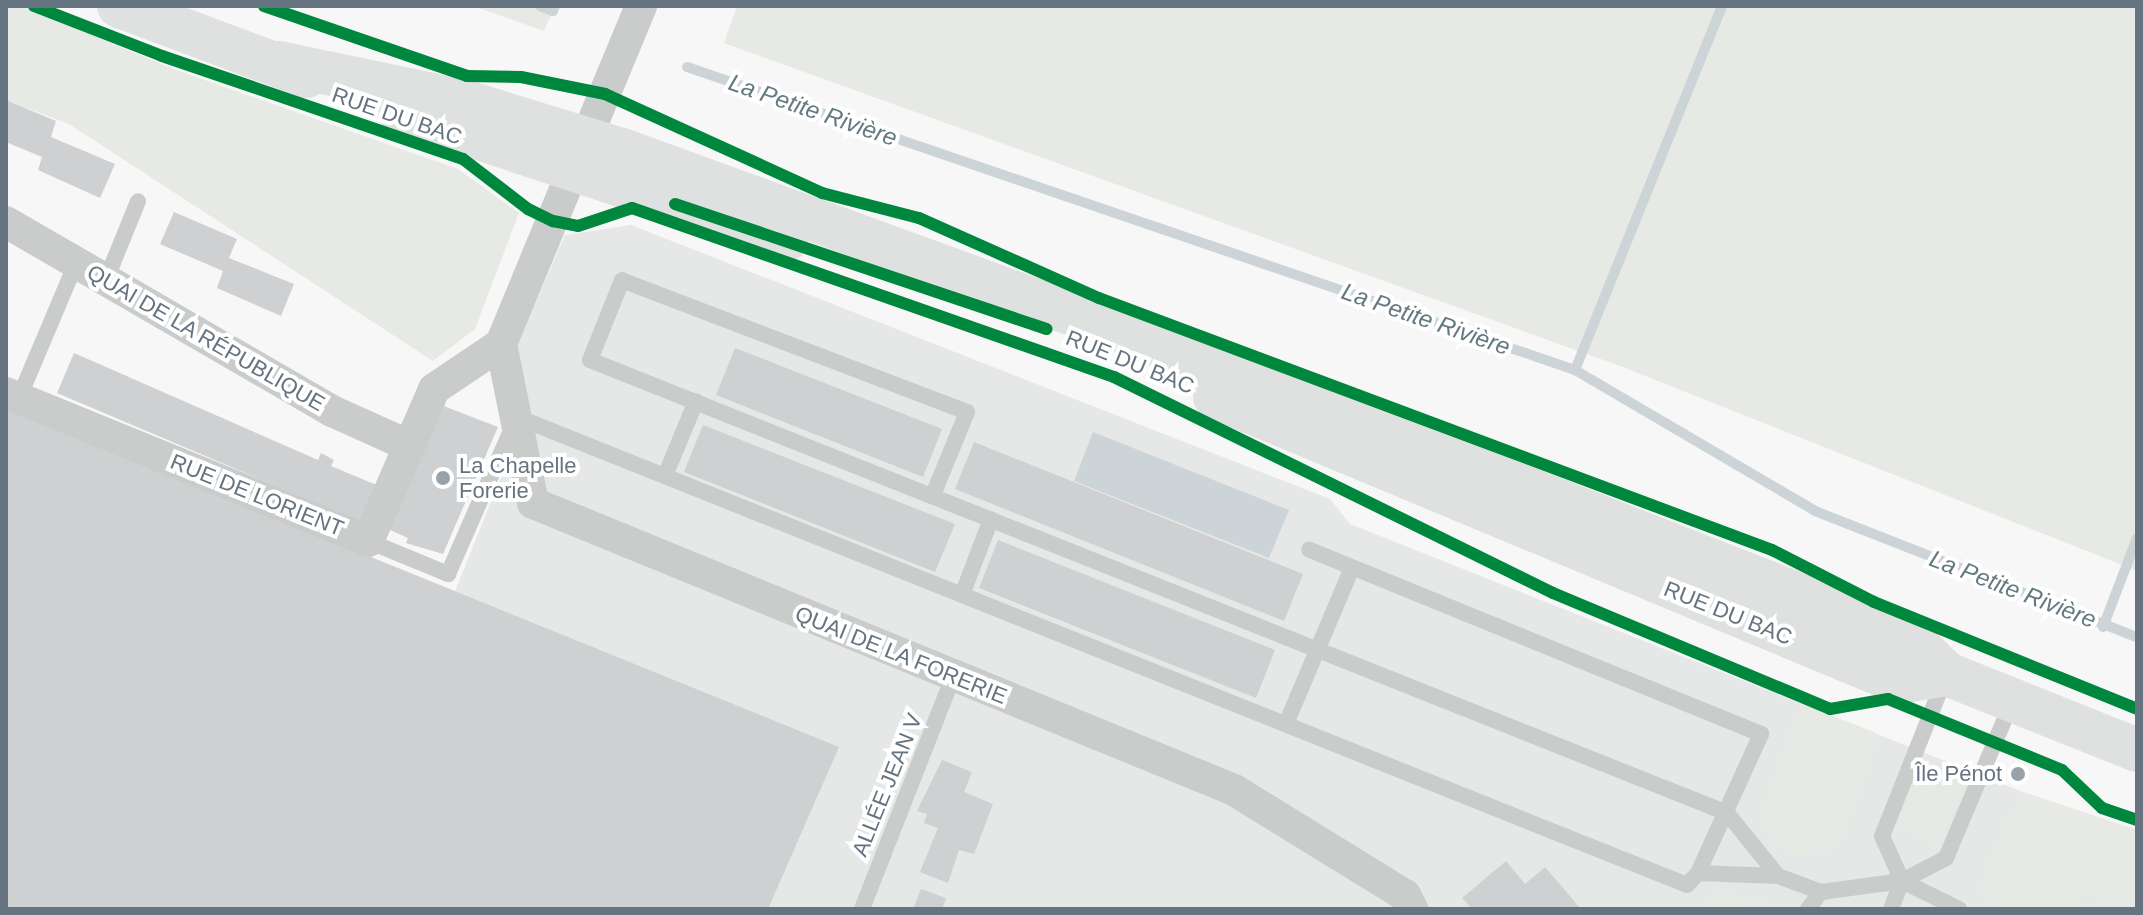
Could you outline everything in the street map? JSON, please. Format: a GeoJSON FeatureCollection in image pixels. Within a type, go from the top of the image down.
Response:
{"type":"FeatureCollection","features":[{"type":"Feature","properties":{"kind":"main road","name":"RUE DU BAC"},"geometry":{"type":"LineString","coordinates":[[119,6],[279,63],[466,102],[580,155],[1478,465],[1915,643],[1947,674],[2137,750]]}},
{"type":"Feature","properties":{"kind":"street"},"geometry":{"type":"LineString","coordinates":[[501,344],[641,6]]}},
{"type":"Feature","properties":{"kind":"street","name":"QUAI DE LA RÉPUBLIQUE"},"geometry":{"type":"LineString","coordinates":[[6,222],[332,411],[410,446]]}},
{"type":"Feature","properties":{"kind":"street","name":"QUAI DE LA FORERIE"},"geometry":{"type":"LineString","coordinates":[[501,344],[533,503],[1234,790],[1408,902]]}},
{"type":"Feature","properties":{"kind":"street","name":"RUE DE LORIENT"},"geometry":{"type":"LineString","coordinates":[[12,395],[368,541],[434,389],[501,344]]}},
{"type":"Feature","properties":{"kind":"lane"},"geometry":{"type":"LineString","coordinates":[[106,280],[138,201]]}},
{"type":"Feature","properties":{"kind":"lane"},"geometry":{"type":"LineString","coordinates":[[12,395],[76,263]]}},
{"type":"Feature","properties":{"kind":"lane"},"geometry":{"type":"LineString","coordinates":[[933,495],[967,412],[622,280],[590,360],[1727,813],[1778,876]]}},
{"type":"Feature","properties":{"kind":"lane"},"geometry":{"type":"LineString","coordinates":[[665,476],[696,401]]}},
{"type":"Feature","properties":{"kind":"lane"},"geometry":{"type":"LineString","coordinates":[[368,541],[448,574],[517,417],[1687,885],[1698,873],[1761,734],[1309,550]]}},
{"type":"Feature","properties":{"kind":"lane"},"geometry":{"type":"LineString","coordinates":[[962,595],[991,519]]}},
{"type":"Feature","properties":{"kind":"lane"},"geometry":{"type":"LineString","coordinates":[[1286,724],[1352,568]]}},
{"type":"Feature","properties":{"kind":"lane"},"geometry":{"type":"LineString","coordinates":[[1947,674],[1882,836],[1902,881],[1959,909]]}},
{"type":"Feature","properties":{"kind":"lane","name":"ALLÉE JEAN V"},"geometry":{"type":"LineString","coordinates":[[862,909],[953,677]]}},
{"type":"Feature","properties":{"kind":"lane"},"geometry":{"type":"LineString","coordinates":[[1698,873],[1778,876],[1821,892],[1902,881],[1946,858],[2014,699]]}},
{"type":"Feature","properties":{"kind":"lane"},"geometry":{"type":"LineString","coordinates":[[1891,909],[1902,881]]}},
{"type":"Feature","properties":{"kind":"lane"},"geometry":{"type":"LineString","coordinates":[[1808,909],[1821,892]]}},
{"type":"Feature","properties":{"kind":"shaded area"},"geometry":{"type":"Polygon","coordinates":[[[6,6],[22,6],[171,68],[458,169],[519,213],[475,329],[433,361],[69,124],[6,100],[6,6]]]}},
{"type":"Feature","properties":{"kind":"shaded area"},"geometry":{"type":"Polygon","coordinates":[[[473,6],[555,6],[544,31],[473,6]]]}},
{"type":"Feature","properties":{"kind":"shaded area"},"geometry":{"type":"Polygon","coordinates":[[[737,6],[2137,6],[2137,571],[1620,366],[724,43],[737,6]]]}},
{"type":"Feature","properties":{"kind":"shaded area"},"geometry":{"type":"Polygon","coordinates":[[[631,225],[1330,499],[1350,524],[2023,792],[2137,830],[2137,909],[6,909],[6,409],[455,591],[528,410],[516,348],[565,235],[631,225]]]}},
{"type":"Feature","properties":{"kind":"shaded area"},"geometry":{"type":"Polygon","coordinates":[[[1093,432],[1289,510],[1269,558],[1074,481],[1093,432]]]}},
{"type":"Feature","properties":{"kind":"shaded area"},"geometry":{"type":"Polygon","coordinates":[[[1800,703],[1874,732],[1875,753],[1841,842],[1822,854],[1796,856],[1779,849],[1764,833],[1759,816],[1800,703]]]}},
{"type":"Feature","properties":{"kind":"shaded area"},"geometry":{"type":"Polygon","coordinates":[[[1923,757],[1968,776],[1938,849],[1920,834],[1895,833],[1923,757]]]}},
{"type":"Feature","properties":{"kind":"shaded area"},"geometry":{"type":"Polygon","coordinates":[[[2023,792],[2137,830],[2137,906],[2077,894],[2081,909],[2000,909],[1977,893],[2006,816],[2014,812],[2023,792]]]}},
{"type":"Feature","properties":{"kind":"shaded area"},"geometry":{"type":"Polygon","coordinates":[[[1718,888],[1780,905],[1701,909],[1718,888]]]}},
{"type":"Feature","properties":{"kind":"building"},"geometry":{"type":"Polygon","coordinates":[[[6,100],[56,121],[51,137],[115,164],[100,198],[38,170],[42,157],[6,142],[6,100]]]}},
{"type":"Feature","properties":{"kind":"building"},"geometry":{"type":"Polygon","coordinates":[[[174,212],[237,239],[229,258],[294,284],[281,316],[217,288],[223,271],[160,244],[174,212]]]}},
{"type":"Feature","properties":{"kind":"building"},"geometry":{"type":"Polygon","coordinates":[[[735,348],[942,429],[923,477],[716,395],[735,348]]]}},
{"type":"Feature","properties":{"kind":"building"},"geometry":{"type":"Polygon","coordinates":[[[74,353],[318,460],[321,453],[334,460],[331,466],[379,486],[363,523],[57,393],[74,353]]]}},
{"type":"Feature","properties":{"kind":"building","name":"La Chapelle Forerie"},"geometry":{"type":"Polygon","coordinates":[[[441,405],[498,427],[443,554],[406,543],[408,538],[388,529],[441,405]]]}},
{"type":"Feature","properties":{"kind":"building"},"geometry":{"type":"Polygon","coordinates":[[[6,409],[839,747],[768,909],[6,909],[6,409]]]}},
{"type":"Feature","properties":{"kind":"building"},"geometry":{"type":"Polygon","coordinates":[[[703,425],[955,524],[935,572],[684,472],[703,425]]]}},
{"type":"Feature","properties":{"kind":"building"},"geometry":{"type":"Polygon","coordinates":[[[974,442],[1303,574],[1284,621],[955,489],[974,442]]]}},
{"type":"Feature","properties":{"kind":"building"},"geometry":{"type":"Polygon","coordinates":[[[998,540],[1275,650],[1256,698],[979,588],[998,540]]]}},
{"type":"Feature","properties":{"kind":"building"},"geometry":{"type":"Polygon","coordinates":[[[942,760],[972,772],[964,792],[993,804],[974,854],[959,850],[948,883],[920,872],[938,828],[924,823],[927,814],[917,811],[942,760]]]}},
{"type":"Feature","properties":{"kind":"building"},"geometry":{"type":"Polygon","coordinates":[[[1506,861],[1525,884],[1545,867],[1581,909],[1472,909],[1462,898],[1506,861]]]}},
{"type":"Feature","properties":{"kind":"building"},"geometry":{"type":"Polygon","coordinates":[[[921,889],[946,898],[942,909],[913,909],[921,889]]]}},
{"type":"Feature","properties":{"kind":"waterway","name":"La Petite Rivière"},"geometry":{"type":"LineString","coordinates":[[540,6],[553,11],[555,6]]}},
{"type":"Feature","properties":{"kind":"waterway"},"geometry":{"type":"LineString","coordinates":[[1575,370],[1722,6]]}},
{"type":"Feature","properties":{"kind":"waterway","name":"La Petite Rivière"},"geometry":{"type":"LineString","coordinates":[[687,67],[1575,370],[1815,511],[2137,637]]}},
{"type":"Feature","properties":{"kind":"waterway"},"geometry":{"type":"LineString","coordinates":[[2103,627],[2137,538]]}},
{"type":"Feature","properties":{"kind":"cycle path"},"geometry":{"type":"LineString","coordinates":[[34,6],[162,56],[463,159],[528,209],[553,221],[578,226],[632,208],[1114,377],[1553,593],[1830,709],[1888,699],[2062,770],[2102,808],[2137,820]]}},
{"type":"Feature","properties":{"kind":"cycle path"},"geometry":{"type":"LineString","coordinates":[[264,6],[467,76],[521,77],[605,94],[822,193],[919,218],[1099,298],[1772,550],[1874,602],[2137,709]]}},
{"type":"Feature","properties":{"kind":"cycle path"},"geometry":{"type":"LineString","coordinates":[[675,204],[1047,329]]}},
{"type":"Feature","properties":{"kind":"place","name":"La Chapelle Forerie"},"geometry":{"type":"Point","coordinates":[443,478]}},
{"type":"Feature","properties":{"kind":"place","name":"Île Pénot"},"geometry":{"type":"Point","coordinates":[2018,774]}}]}
